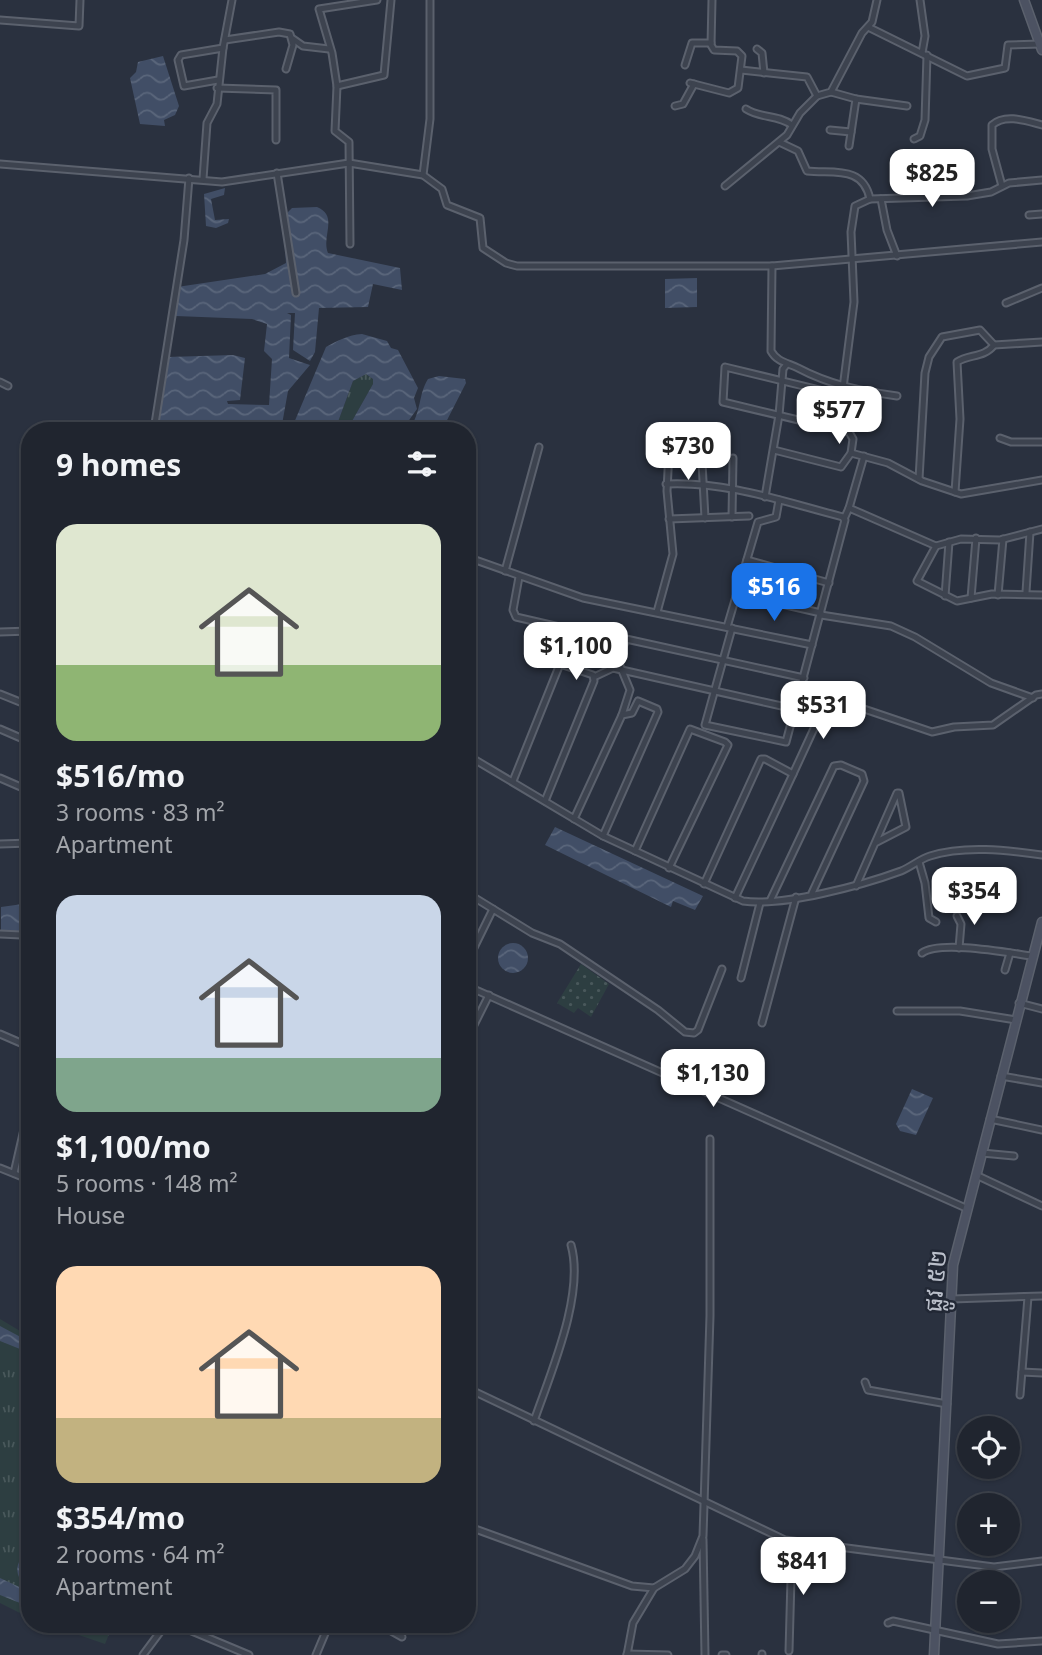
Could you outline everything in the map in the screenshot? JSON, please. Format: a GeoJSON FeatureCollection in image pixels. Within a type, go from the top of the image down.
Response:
{"type":"FeatureCollection","features":[{"type":"Feature","properties":{"kind":"street"},"geometry":{"type":"LineString","coordinates":[[0,20],[79,26],[80,0]]}},
{"type":"Feature","properties":{"kind":"street"},"geometry":{"type":"LineString","coordinates":[[203,179],[207,123],[216,109],[218,80],[232,0]]}},
{"type":"Feature","properties":{"kind":"street"},"geometry":{"type":"LineString","coordinates":[[350,244],[347,138],[335,131],[337,86],[332,53],[328,49],[319,9],[377,0]]}},
{"type":"Feature","properties":{"kind":"street"},"geometry":{"type":"LineString","coordinates":[[337,86],[384,75],[391,0]]}},
{"type":"Feature","properties":{"kind":"street"},"geometry":{"type":"LineString","coordinates":[[423,175],[430,119],[430,0]]}},
{"type":"Feature","properties":{"kind":"street"},"geometry":{"type":"LineString","coordinates":[[675,106],[683,104],[692,83],[733,93],[738,88],[743,61],[740,54],[714,50],[711,43],[712,0]]}},
{"type":"Feature","properties":{"kind":"street"},"geometry":{"type":"LineString","coordinates":[[831,92],[862,33],[870,28],[877,0]]}},
{"type":"Feature","properties":{"kind":"street"},"geometry":{"type":"LineString","coordinates":[[914,139],[920,136],[925,120],[925,36],[920,0]]}},
{"type":"Feature","properties":{"kind":"street"},"geometry":{"type":"LineString","coordinates":[[870,28],[970,75],[1006,68],[1007,44],[1041,47],[1024,0]]}},
{"type":"Feature","properties":{"kind":"street"},"geometry":{"type":"LineString","coordinates":[[225,40],[279,32],[290,34],[293,45],[286,69]]}},
{"type":"Feature","properties":{"kind":"street"},"geometry":{"type":"LineString","coordinates":[[291,38],[303,46],[328,49]]}},
{"type":"Feature","properties":{"kind":"street"},"geometry":{"type":"LineString","coordinates":[[685,65],[692,43],[711,43]]}},
{"type":"Feature","properties":{"kind":"street"},"geometry":{"type":"LineString","coordinates":[[218,80],[184,86],[178,60],[181,55],[223,48]]}},
{"type":"Feature","properties":{"kind":"street"},"geometry":{"type":"LineString","coordinates":[[757,49],[762,53],[764,72]]}},
{"type":"Feature","properties":{"kind":"street"},"geometry":{"type":"LineString","coordinates":[[741,70],[809,78],[817,96]]}},
{"type":"Feature","properties":{"kind":"street"},"geometry":{"type":"LineString","coordinates":[[217,88],[276,90],[276,139]]}},
{"type":"Feature","properties":{"kind":"street"},"geometry":{"type":"LineString","coordinates":[[725,186],[779,142],[817,96],[831,92],[856,99],[907,106]]}},
{"type":"Feature","properties":{"kind":"street"},"geometry":{"type":"LineString","coordinates":[[849,146],[856,99]]}},
{"type":"Feature","properties":{"kind":"street"},"geometry":{"type":"LineString","coordinates":[[746,109],[762,118],[779,117],[792,125]]}},
{"type":"Feature","properties":{"kind":"street"},"geometry":{"type":"LineString","coordinates":[[1002,186],[992,149],[992,125],[998,120],[1014,119],[1042,125]]}},
{"type":"Feature","properties":{"kind":"street"},"geometry":{"type":"LineString","coordinates":[[830,130],[851,132]]}},
{"type":"Feature","properties":{"kind":"street"},"geometry":{"type":"LineString","coordinates":[[779,142],[798,151],[807,172],[850,173],[865,186],[870,199]]}},
{"type":"Feature","properties":{"kind":"street"},"geometry":{"type":"LineString","coordinates":[[0,164],[222,182],[349,163],[423,175],[442,189],[447,205],[480,218],[483,248],[511,265],[772,266],[853,261],[1042,242]]}},
{"type":"Feature","properties":{"kind":"street"},"geometry":{"type":"LineString","coordinates":[[277,173],[296,293]]}},
{"type":"Feature","properties":{"kind":"street"},"geometry":{"type":"LineString","coordinates":[[155,422],[184,240],[189,178]]}},
{"type":"Feature","properties":{"kind":"street"},"geometry":{"type":"LineString","coordinates":[[843,388],[854,302],[853,211],[858,203],[870,199],[967,196],[991,192],[1002,186],[1042,180]]}},
{"type":"Feature","properties":{"kind":"street"},"geometry":{"type":"LineString","coordinates":[[881,199],[887,230],[897,256]]}},
{"type":"Feature","properties":{"kind":"street"},"geometry":{"type":"LineString","coordinates":[[1029,215],[1042,214]]}},
{"type":"Feature","properties":{"kind":"street"},"geometry":{"type":"LineString","coordinates":[[772,266],[771,351],[787,364],[843,388],[897,396]]}},
{"type":"Feature","properties":{"kind":"street"},"geometry":{"type":"LineString","coordinates":[[1006,303],[1042,288]]}},
{"type":"Feature","properties":{"kind":"street"},"geometry":{"type":"LineString","coordinates":[[919,479],[925,373],[934,347],[942,337],[980,330],[994,345]]}},
{"type":"Feature","properties":{"kind":"street"},"geometry":{"type":"LineString","coordinates":[[955,492],[960,419],[957,362],[986,354],[994,345],[1042,342]]}},
{"type":"Feature","properties":{"kind":"street"},"geometry":{"type":"LineString","coordinates":[[765,497],[775,450],[782,379],[787,364]]}},
{"type":"Feature","properties":{"kind":"street"},"geometry":{"type":"LineString","coordinates":[[775,450],[841,467],[851,453],[851,433],[723,402],[725,367],[782,379],[828,393],[843,388]]}},
{"type":"Feature","properties":{"kind":"street"},"geometry":{"type":"LineString","coordinates":[[0,382],[8,386]]}},
{"type":"Feature","properties":{"kind":"street"},"geometry":{"type":"LineString","coordinates":[[1000,438],[1011,442],[1042,442]]}},
{"type":"Feature","properties":{"kind":"street"},"geometry":{"type":"LineString","coordinates":[[701,444],[701,483],[705,518]]}},
{"type":"Feature","properties":{"kind":"street"},"geometry":{"type":"LineString","coordinates":[[657,612],[673,554],[667,484],[670,447],[718,444]]}},
{"type":"Feature","properties":{"kind":"street"},"geometry":{"type":"LineString","coordinates":[[505,572],[539,447]]}},
{"type":"Feature","properties":{"kind":"street"},"geometry":{"type":"LineString","coordinates":[[851,453],[888,463],[919,479],[955,492],[967,493],[1042,480]]}},
{"type":"Feature","properties":{"kind":"street"},"geometry":{"type":"LineString","coordinates":[[779,500],[776,517],[758,522],[705,724],[783,742],[787,740],[802,688],[844,519],[864,456]]}},
{"type":"Feature","properties":{"kind":"street"},"geometry":{"type":"LineString","coordinates":[[732,517],[733,457]]}},
{"type":"Feature","properties":{"kind":"street"},"geometry":{"type":"LineString","coordinates":[[667,484],[701,483],[732,488],[844,519]]}},
{"type":"Feature","properties":{"kind":"street"},"geometry":{"type":"LineString","coordinates":[[849,508],[936,546],[976,538],[1003,539],[1042,529]]}},
{"type":"Feature","properties":{"kind":"street"},"geometry":{"type":"LineString","coordinates":[[668,519],[750,516]]}},
{"type":"Feature","properties":{"kind":"street"},"geometry":{"type":"LineString","coordinates":[[1026,592],[1030,532]]}},
{"type":"Feature","properties":{"kind":"street"},"geometry":{"type":"LineString","coordinates":[[971,598],[976,538]]}},
{"type":"Feature","properties":{"kind":"street"},"geometry":{"type":"LineString","coordinates":[[998,595],[1003,539]]}},
{"type":"Feature","properties":{"kind":"street"},"geometry":{"type":"LineString","coordinates":[[944,596],[949,542]]}},
{"type":"Feature","properties":{"kind":"street"},"geometry":{"type":"LineString","coordinates":[[936,546],[917,581],[944,596],[957,601],[1026,592],[1042,595]]}},
{"type":"Feature","properties":{"kind":"street"},"geometry":{"type":"LineString","coordinates":[[747,560],[829,583]]}},
{"type":"Feature","properties":{"kind":"street"},"geometry":{"type":"LineString","coordinates":[[476,561],[583,598],[812,645]]}},
{"type":"Feature","properties":{"kind":"street"},"geometry":{"type":"LineString","coordinates":[[519,577],[513,605],[516,617],[581,632]]}},
{"type":"Feature","properties":{"kind":"street"},"geometry":{"type":"LineString","coordinates":[[737,594],[821,614],[891,626],[915,637],[991,683],[1033,698]]}},
{"type":"Feature","properties":{"kind":"street"},"geometry":{"type":"LineString","coordinates":[[0,632],[21,631]]}},
{"type":"Feature","properties":{"kind":"street"},"geometry":{"type":"LineString","coordinates":[[574,819],[622,715],[630,690],[620,670],[618,655],[623,641],[629,639],[804,678]]}},
{"type":"Feature","properties":{"kind":"street"},"geometry":{"type":"LineString","coordinates":[[513,781],[560,664],[594,677]]}},
{"type":"Feature","properties":{"kind":"street"},"geometry":{"type":"LineString","coordinates":[[545,801],[594,677],[608,669],[795,709]]}},
{"type":"Feature","properties":{"kind":"street"},"geometry":{"type":"LineString","coordinates":[[802,688],[932,732],[951,727],[993,725],[1042,694]]}},
{"type":"Feature","properties":{"kind":"street"},"geometry":{"type":"LineString","coordinates":[[0,694],[21,702]]}},
{"type":"Feature","properties":{"kind":"street"},"geometry":{"type":"LineString","coordinates":[[735,898],[829,696]]}},
{"type":"Feature","properties":{"kind":"street"},"geometry":{"type":"LineString","coordinates":[[603,836],[658,711],[638,701],[632,713],[622,715]]}},
{"type":"Feature","properties":{"kind":"street"},"geometry":{"type":"LineString","coordinates":[[0,729],[21,738]]}},
{"type":"Feature","properties":{"kind":"street"},"geometry":{"type":"LineString","coordinates":[[635,851],[690,729],[725,742],[727,745],[669,868]]}},
{"type":"Feature","properties":{"kind":"street"},"geometry":{"type":"LineString","coordinates":[[704,884],[761,759],[793,774]]}},
{"type":"Feature","properties":{"kind":"street"},"geometry":{"type":"LineString","coordinates":[[476,760],[603,836],[735,898],[760,903],[856,886],[930,856],[1007,850],[1042,855]]}},
{"type":"Feature","properties":{"kind":"street"},"geometry":{"type":"LineString","coordinates":[[770,901],[834,766],[841,765],[862,774],[864,781],[812,894]]}},
{"type":"Feature","properties":{"kind":"street"},"geometry":{"type":"LineString","coordinates":[[0,778],[21,787]]}},
{"type":"Feature","properties":{"kind":"street"},"geometry":{"type":"LineString","coordinates":[[856,886],[897,793],[899,793],[906,827],[875,843]]}},
{"type":"Feature","properties":{"kind":"street"},"geometry":{"type":"LineString","coordinates":[[0,844],[21,843]]}},
{"type":"Feature","properties":{"kind":"street"},"geometry":{"type":"LineString","coordinates":[[919,862],[929,918],[936,922]]}},
{"type":"Feature","properties":{"kind":"street"},"geometry":{"type":"LineString","coordinates":[[762,1023],[796,897]]}},
{"type":"Feature","properties":{"kind":"street"},"geometry":{"type":"LineString","coordinates":[[476,899],[532,933],[560,944],[658,1010],[685,1032],[694,1033],[698,1030],[722,969]]}},
{"type":"Feature","properties":{"kind":"street"},"geometry":{"type":"LineString","coordinates":[[741,978],[760,903]]}},
{"type":"Feature","properties":{"kind":"street"},"geometry":{"type":"LineString","coordinates":[[476,944],[493,909]]}},
{"type":"Feature","properties":{"kind":"street"},"geometry":{"type":"LineString","coordinates":[[957,916],[961,924],[959,948]]}},
{"type":"Feature","properties":{"kind":"street","name":"ផ្លូវ ៥២"},"geometry":{"type":"LineString","coordinates":[[934,1655],[953,1265],[1019,1003],[1042,924]]}},
{"type":"Feature","properties":{"kind":"street"},"geometry":{"type":"LineString","coordinates":[[0,934],[21,935]]}},
{"type":"Feature","properties":{"kind":"street"},"geometry":{"type":"LineString","coordinates":[[922,953],[933,948],[959,948],[1032,956]]}},
{"type":"Feature","properties":{"kind":"street"},"geometry":{"type":"LineString","coordinates":[[1005,970],[1010,953]]}},
{"type":"Feature","properties":{"kind":"street"},"geometry":{"type":"LineString","coordinates":[[476,990],[968,1209]]}},
{"type":"Feature","properties":{"kind":"street"},"geometry":{"type":"LineString","coordinates":[[476,1021],[489,995]]}},
{"type":"Feature","properties":{"kind":"street"},"geometry":{"type":"LineString","coordinates":[[1019,1003],[1042,1009]]}},
{"type":"Feature","properties":{"kind":"street"},"geometry":{"type":"LineString","coordinates":[[897,1012],[960,1011],[1016,1020]]}},
{"type":"Feature","properties":{"kind":"street"},"geometry":{"type":"LineString","coordinates":[[0,1034],[21,1043]]}},
{"type":"Feature","properties":{"kind":"street"},"geometry":{"type":"LineString","coordinates":[[1001,1076],[1042,1083]]}},
{"type":"Feature","properties":{"kind":"street"},"geometry":{"type":"LineString","coordinates":[[990,1119],[1042,1130]]}},
{"type":"Feature","properties":{"kind":"street"},"geometry":{"type":"LineString","coordinates":[[705,1655],[703,1536],[710,1316],[710,1139]]}},
{"type":"Feature","properties":{"kind":"street"},"geometry":{"type":"LineString","coordinates":[[14,1173],[21,1142]]}},
{"type":"Feature","properties":{"kind":"street"},"geometry":{"type":"LineString","coordinates":[[982,1153],[1014,1156]]}},
{"type":"Feature","properties":{"kind":"street"},"geometry":{"type":"LineString","coordinates":[[0,1168],[21,1176]]}},
{"type":"Feature","properties":{"kind":"street"},"geometry":{"type":"LineString","coordinates":[[976,1175],[1042,1206]]}},
{"type":"Feature","properties":{"kind":"street"},"geometry":{"type":"LineString","coordinates":[[534,1420],[576,1289],[576,1265],[571,1245]]}},
{"type":"Feature","properties":{"kind":"street"},"geometry":{"type":"LineString","coordinates":[[952,1299],[1042,1296]]}},
{"type":"Feature","properties":{"kind":"street"},"geometry":{"type":"LineString","coordinates":[[1020,1395],[1028,1297]]}},
{"type":"Feature","properties":{"kind":"street"},"geometry":{"type":"LineString","coordinates":[[1022,1372],[1042,1373]]}},
{"type":"Feature","properties":{"kind":"street"},"geometry":{"type":"LineString","coordinates":[[865,1381],[868,1390],[947,1404]]}},
{"type":"Feature","properties":{"kind":"street"},"geometry":{"type":"LineString","coordinates":[[476,1392],[792,1542],[939,1558],[952,1563],[994,1567],[1042,1561]]}},
{"type":"Feature","properties":{"kind":"street"},"geometry":{"type":"LineString","coordinates":[[476,1528],[632,1586],[654,1588]]}},
{"type":"Feature","properties":{"kind":"street"},"geometry":{"type":"LineString","coordinates":[[663,1655],[627,1654],[633,1623],[654,1588],[685,1569],[695,1556],[703,1536]]}},
{"type":"Feature","properties":{"kind":"street"},"geometry":{"type":"LineString","coordinates":[[789,1651],[792,1542]]}},
{"type":"Feature","properties":{"kind":"street"},"geometry":{"type":"LineString","coordinates":[[888,1623],[893,1620],[998,1644],[1042,1642]]}},
{"type":"Feature","properties":{"kind":"street"},"geometry":{"type":"LineString","coordinates":[[143,1655],[159,1633]]}},
{"type":"Feature","properties":{"kind":"street"},"geometry":{"type":"LineString","coordinates":[[197,1633],[249,1655]]}},
{"type":"Feature","properties":{"kind":"street"},"geometry":{"type":"LineString","coordinates":[[316,1655],[325,1633]]}},
{"type":"Feature","properties":{"kind":"street"},"geometry":{"type":"LineString","coordinates":[[395,1633],[402,1637]]}},
{"type":"Feature","properties":{"kind":"green space"},"geometry":{"type":"Polygon","coordinates":[[[366,374],[373,379],[373,384],[352,422],[338,422],[353,381],[366,374]]]}},
{"type":"Feature","properties":{"kind":"green space"},"geometry":{"type":"Polygon","coordinates":[[[581,964],[609,984],[591,1017],[578,1008],[574,1013],[557,1003],[581,964]]]}},
{"type":"Feature","properties":{"kind":"green space"},"geometry":{"type":"Polygon","coordinates":[[[0,1319],[21,1332],[21,1614],[0,1603],[0,1319]]]}},
{"type":"Feature","properties":{"kind":"green space"},"geometry":{"type":"Polygon","coordinates":[[[73,1633],[109,1633],[105,1644],[73,1633]]]}},
{"type":"Feature","properties":{"kind":"water"},"geometry":{"type":"Polygon","coordinates":[[[163,56],[179,106],[175,115],[164,120],[165,126],[140,124],[130,78],[136,72],[138,62],[163,56]]]}},
{"type":"Feature","properties":{"kind":"water"},"geometry":{"type":"Polygon","coordinates":[[[225,188],[224,195],[211,199],[215,220],[229,219],[228,223],[216,228],[206,226],[204,194],[225,188]]]}},
{"type":"Feature","properties":{"kind":"water"},"geometry":{"type":"Polygon","coordinates":[[[317,207],[324,211],[328,221],[328,253],[400,268],[402,290],[373,284],[368,307],[319,308],[315,352],[310,361],[293,350],[295,313],[287,313],[291,315],[289,358],[310,365],[288,391],[282,422],[157,422],[168,357],[233,355],[245,358],[240,400],[227,401],[228,404],[269,405],[272,359],[264,351],[267,324],[252,319],[176,316],[174,313],[177,287],[265,274],[286,263],[283,217],[292,208],[317,207]]]}},
{"type":"Feature","properties":{"kind":"water"},"geometry":{"type":"Polygon","coordinates":[[[697,278],[697,307],[665,308],[665,279],[697,278]]]}},
{"type":"Feature","properties":{"kind":"water"},"geometry":{"type":"Polygon","coordinates":[[[362,334],[387,341],[391,348],[398,350],[418,388],[414,398],[417,409],[408,422],[352,422],[373,384],[373,379],[366,374],[353,381],[338,422],[294,422],[326,347],[347,337],[362,334]]]}},
{"type":"Feature","properties":{"kind":"water"},"geometry":{"type":"Polygon","coordinates":[[[439,376],[465,379],[466,383],[446,422],[413,422],[428,379],[439,376]]]}},
{"type":"Feature","properties":{"kind":"water"},"geometry":{"type":"Polygon","coordinates":[[[555,827],[703,896],[695,910],[673,901],[671,907],[545,845],[555,827]]]}},
{"type":"Feature","properties":{"kind":"water"},"geometry":{"type":"Polygon","coordinates":[[[21,904],[21,932],[1,931],[1,907],[21,904]]]}},
{"type":"Feature","properties":{"kind":"water"},"geometry":{"type":"Polygon","coordinates":[[[513,943],[524,947],[528,958],[524,969],[513,973],[502,969],[498,958],[502,947],[513,943]]]}},
{"type":"Feature","properties":{"kind":"water"},"geometry":{"type":"Polygon","coordinates":[[[912,1089],[933,1098],[916,1135],[900,1131],[896,1124],[912,1089]]]}},
{"type":"Feature","properties":{"kind":"water"},"geometry":{"type":"Polygon","coordinates":[[[0,1326],[21,1337],[21,1349],[0,1341],[0,1326]]]}},
{"type":"Feature","properties":{"kind":"water"},"geometry":{"type":"Polygon","coordinates":[[[21,1559],[21,1580],[17,1572],[21,1559]]]}},
{"type":"Feature","properties":{"kind":"water"},"geometry":{"type":"Polygon","coordinates":[[[0,1578],[21,1588],[21,1603],[0,1595],[0,1578]]]}}]}
